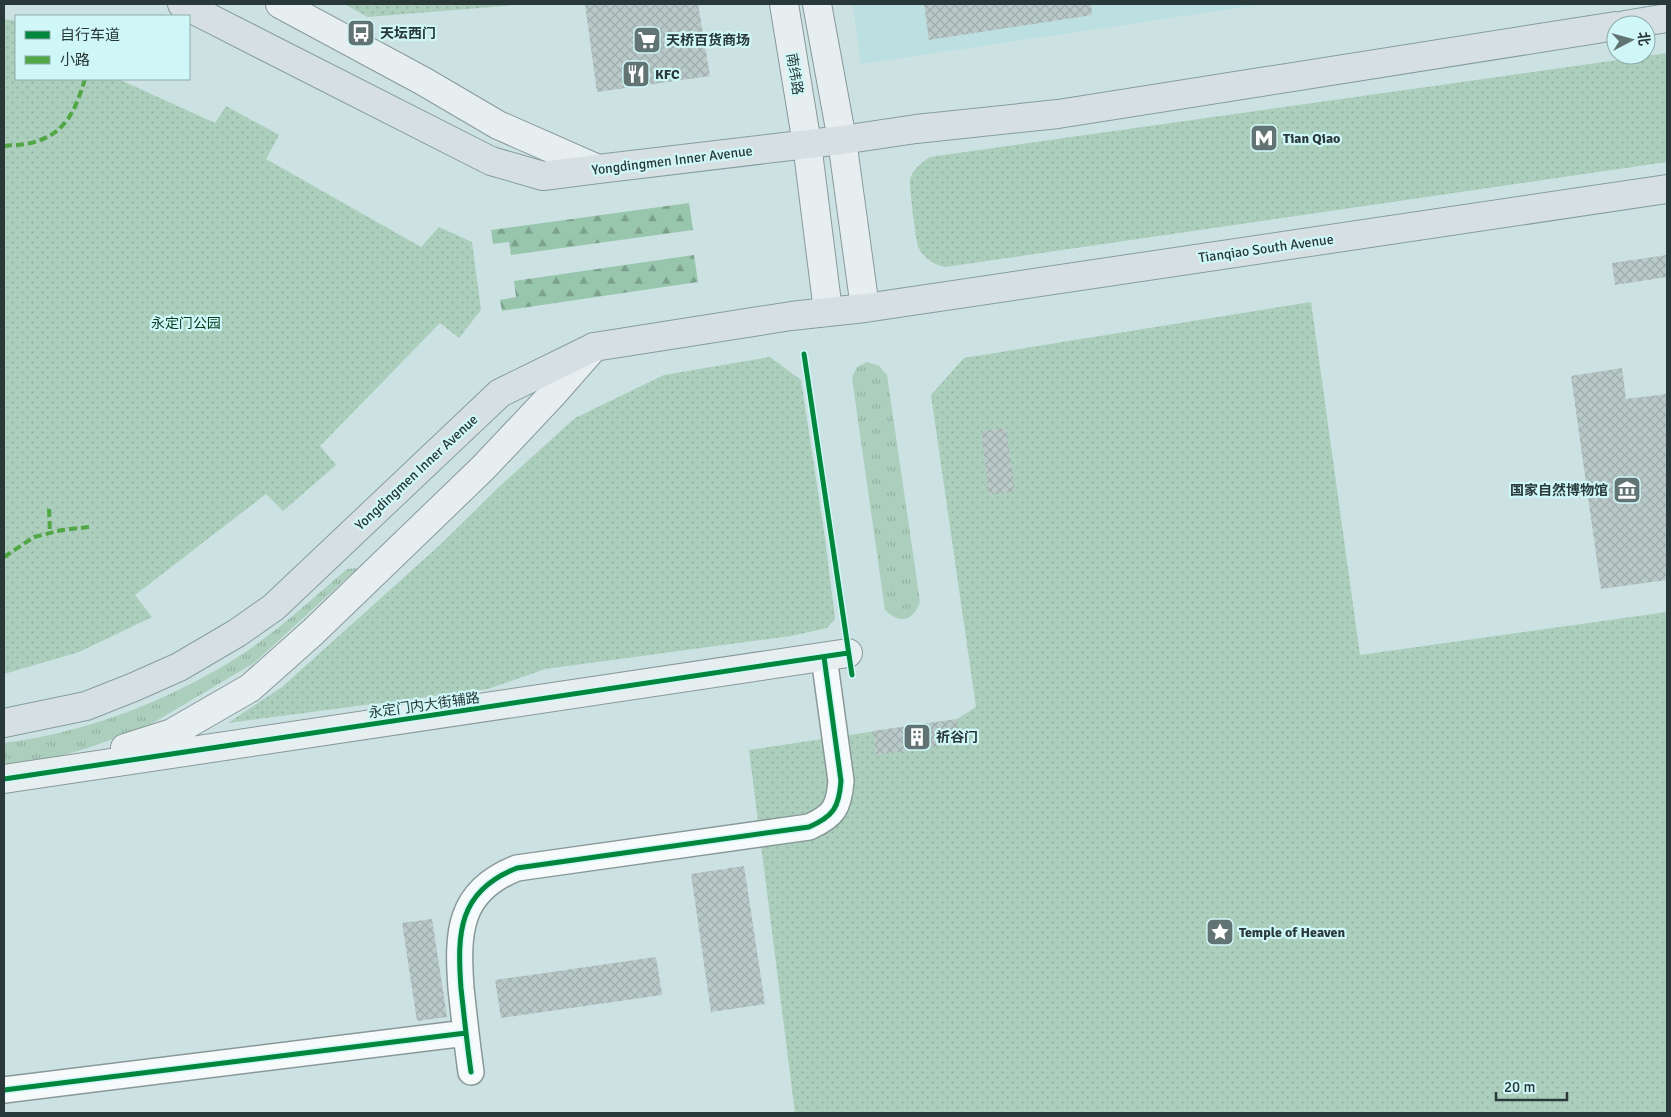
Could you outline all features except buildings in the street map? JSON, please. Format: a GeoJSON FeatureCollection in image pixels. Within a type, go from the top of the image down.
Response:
{"type":"FeatureCollection","features":[{"type":"Feature","properties":{"kind":"main road","name":"Yongdingmen Inner Avenue"},"geometry":{"type":"LineString","coordinates":[[182,4],[491,161],[543,176],[842,140]]}},
{"type":"Feature","properties":{"kind":"main road"},"geometry":{"type":"LineString","coordinates":[[842,140],[916,129],[1058,114],[1606,28]]}},
{"type":"Feature","properties":{"kind":"main road","name":"Tianqiao South Avenue"},"geometry":{"type":"LineString","coordinates":[[865,308],[1667,189]]}},
{"type":"Feature","properties":{"kind":"main road","name":"Yongdingmen Inner Avenue"},"geometry":{"type":"LineString","coordinates":[[4,723],[86,706],[179,667],[236,633],[274,607],[500,393],[594,347],[828,311],[865,308]]}},
{"type":"Feature","properties":{"kind":"street"},"geometry":{"type":"LineString","coordinates":[[280,4],[439,90],[498,125],[598,169]]}},
{"type":"Feature","properties":{"kind":"street","name":"南纬路"},"geometry":{"type":"LineString","coordinates":[[784,4],[807,144],[828,311]]}},
{"type":"Feature","properties":{"kind":"street"},"geometry":{"type":"LineString","coordinates":[[817,4],[842,140],[865,308]]}},
{"type":"Feature","properties":{"kind":"street"},"geometry":{"type":"LineString","coordinates":[[45,773],[172,733],[250,688],[313,632],[483,468],[594,347]]}},
{"type":"Feature","properties":{"kind":"street"},"geometry":{"type":"LineString","coordinates":[[471,1072],[459,956],[463,922],[478,894],[490,882],[517,868],[810,827],[828,816],[835,809],[840,798],[841,781],[836,655]]}},
{"type":"Feature","properties":{"kind":"street","name":"永定门内大街辅路"},"geometry":{"type":"LineString","coordinates":[[4,779],[836,655]]}},
{"type":"Feature","properties":{"kind":"street"},"geometry":{"type":"LineString","coordinates":[[4,1090],[466,1033]]}},
{"type":"Feature","properties":{"kind":"shaded area"},"geometry":{"type":"Polygon","coordinates":[[[853,4],[1265,4],[861,64],[853,4]]]}},
{"type":"Feature","properties":{"kind":"green space"},"geometry":{"type":"Polygon","coordinates":[[[344,4],[527,4],[368,17],[344,4]]]}},
{"type":"Feature","properties":{"kind":"green space","name":"永定门公园"},"geometry":{"type":"Polygon","coordinates":[[[4,19],[15,21],[15,80],[120,80],[215,123],[226,106],[279,135],[266,159],[421,247],[439,227],[472,242],[481,310],[459,338],[440,323],[320,446],[336,465],[283,511],[266,494],[135,595],[152,617],[79,652],[4,674],[4,19]]]}},
{"type":"Feature","properties":{"kind":"green space"},"geometry":{"type":"Polygon","coordinates":[[[1667,53],[1667,162],[945,267],[929,260],[922,254],[918,246],[910,180],[920,164],[930,157],[1606,62],[1606,65],[1656,65],[1656,55],[1667,53]]]}},
{"type":"Feature","properties":{"kind":"green space"},"geometry":{"type":"Polygon","coordinates":[[[689,203],[693,230],[511,255],[509,242],[493,244],[491,230],[689,203]]]}},
{"type":"Feature","properties":{"kind":"green space"},"geometry":{"type":"Polygon","coordinates":[[[694,255],[698,282],[502,311],[500,300],[516,297],[514,281],[694,255]]]}},
{"type":"Feature","properties":{"kind":"green space","name":"Temple of Heaven"},"geometry":{"type":"Polygon","coordinates":[[[1311,302],[1360,655],[1667,612],[1667,1113],[795,1113],[749,750],[957,719],[976,707],[931,395],[964,358],[1311,302]]]}},
{"type":"Feature","properties":{"kind":"green space"},"geometry":{"type":"Polygon","coordinates":[[[770,357],[801,380],[825,538],[835,619],[827,628],[791,636],[545,669],[488,689],[228,723],[282,687],[441,544],[500,486],[575,418],[664,375],[770,357]]]}},
{"type":"Feature","properties":{"kind":"green space"},"geometry":{"type":"Polygon","coordinates":[[[867,362],[879,366],[887,375],[920,602],[914,614],[905,619],[895,617],[885,610],[852,378],[857,367],[867,362]]]}},
{"type":"Feature","properties":{"kind":"green space"},"geometry":{"type":"Polygon","coordinates":[[[358,568],[254,663],[146,727],[88,748],[32,764],[4,768],[4,743],[66,731],[97,722],[127,712],[185,687],[214,672],[255,645],[347,569],[358,568]]]}},
{"type":"Feature","properties":{"kind":"marked path"},"geometry":{"type":"LineString","coordinates":[[4,146],[31,143],[53,134],[73,111],[85,80]]}},
{"type":"Feature","properties":{"kind":"marked path"},"geometry":{"type":"LineString","coordinates":[[49,509],[50,533]]}},
{"type":"Feature","properties":{"kind":"marked path"},"geometry":{"type":"LineString","coordinates":[[4,557],[34,537],[62,530],[89,527]]}},
{"type":"Feature","properties":{"kind":"cycle path"},"geometry":{"type":"LineString","coordinates":[[804,354],[852,675]]}},
{"type":"Feature","properties":{"kind":"cycle path"},"geometry":{"type":"LineString","coordinates":[[4,779],[848,653]]}},
{"type":"Feature","properties":{"kind":"cycle path"},"geometry":{"type":"LineString","coordinates":[[471,1072],[461,988],[461,932],[465,916],[472,902],[483,889],[497,878],[517,868],[809,827],[824,819],[834,810],[837,804],[841,781],[824,657]]}},
{"type":"Feature","properties":{"kind":"cycle path"},"geometry":{"type":"LineString","coordinates":[[4,1090],[466,1033]]}},
{"type":"Feature","properties":{"kind":"place","name":"天坛西门"},"geometry":{"type":"Point","coordinates":[361,33]}},
{"type":"Feature","properties":{"kind":"place","name":"天桥百货商场"},"geometry":{"type":"Point","coordinates":[647,40]}},
{"type":"Feature","properties":{"kind":"place","name":"KFC"},"geometry":{"type":"Point","coordinates":[636,74]}},
{"type":"Feature","properties":{"kind":"place","name":"Tian Qiao"},"geometry":{"type":"Point","coordinates":[1264,138]}},
{"type":"Feature","properties":{"kind":"place","name":"国家自然博物馆"},"geometry":{"type":"Point","coordinates":[1627,490]}},
{"type":"Feature","properties":{"kind":"place","name":"祈谷门"},"geometry":{"type":"Point","coordinates":[917,737]}},
{"type":"Feature","properties":{"kind":"place","name":"Temple of Heaven"},"geometry":{"type":"Point","coordinates":[1220,932]}}]}
